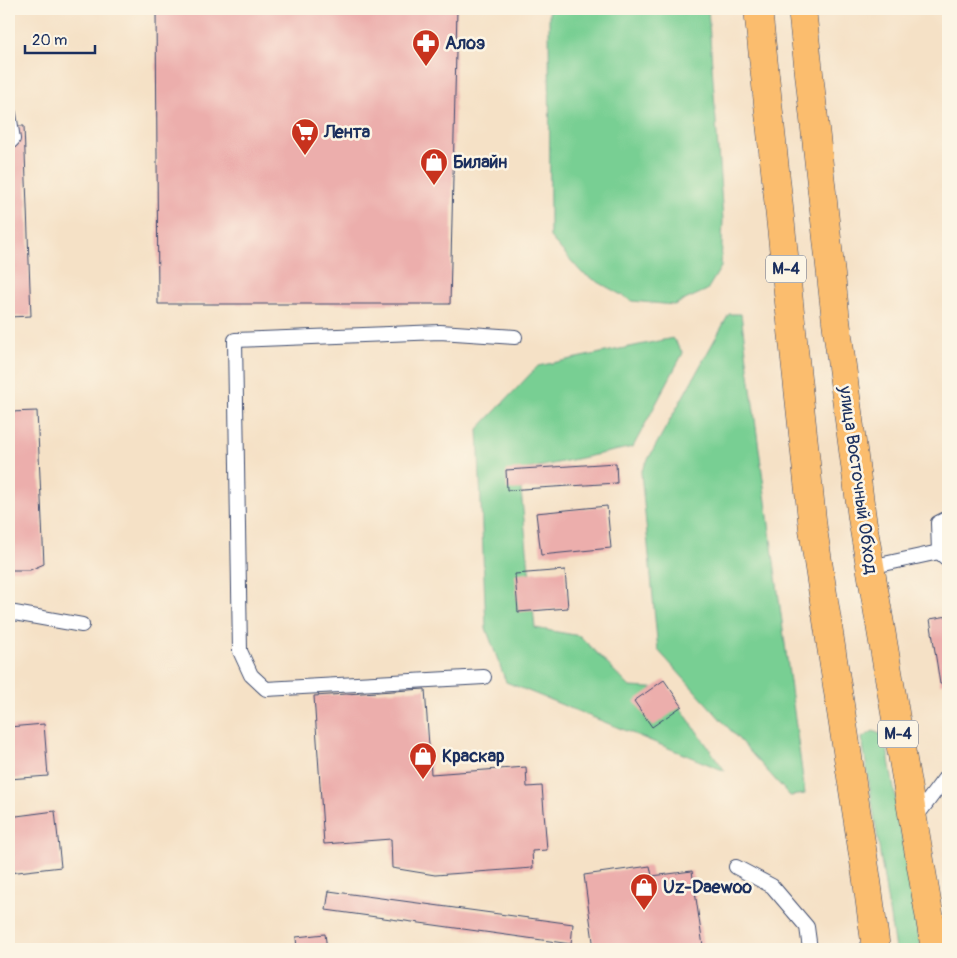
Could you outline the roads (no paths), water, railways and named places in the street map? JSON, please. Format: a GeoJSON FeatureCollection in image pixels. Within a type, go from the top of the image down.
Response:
{"type":"FeatureCollection","features":[{"type":"Feature","properties":{"kind":"highway","name":"М-4"},"geometry":{"type":"LineString","coordinates":[[758,9],[813,529],[876,949]]}},
{"type":"Feature","properties":{"kind":"highway","name":"улица Восточный Обход"},"geometry":{"type":"LineString","coordinates":[[802,9],[836,321],[862,518],[935,949]]}},
{"type":"Feature","properties":{"kind":"lane"},"geometry":{"type":"LineString","coordinates":[[9,114],[13,138],[9,143]]}},
{"type":"Feature","properties":{"kind":"lane"},"geometry":{"type":"LineString","coordinates":[[484,676],[266,689],[251,675],[240,651],[235,340],[440,332],[515,337]]}},
{"type":"Feature","properties":{"kind":"lane"},"geometry":{"type":"LineString","coordinates":[[870,567],[945,553],[938,523],[948,518]]}},
{"type":"Feature","properties":{"kind":"lane"},"geometry":{"type":"LineString","coordinates":[[9,612],[82,625]]}},
{"type":"Feature","properties":{"kind":"lane"},"geometry":{"type":"LineString","coordinates":[[913,822],[948,774]]}},
{"type":"Feature","properties":{"kind":"lane"},"geometry":{"type":"LineString","coordinates":[[736,867],[772,886],[807,927],[810,949]]}},
{"type":"Feature","properties":{"kind":"place","name":"Алоэ"},"geometry":{"type":"Point","coordinates":[426,67]}},
{"type":"Feature","properties":{"kind":"place","name":"Лента"},"geometry":{"type":"Point","coordinates":[305,156]}},
{"type":"Feature","properties":{"kind":"place","name":"Билайн"},"geometry":{"type":"Point","coordinates":[434,186]}},
{"type":"Feature","properties":{"kind":"place","name":"Краскар"},"geometry":{"type":"Point","coordinates":[423,780]}},
{"type":"Feature","properties":{"kind":"place","name":"Uz-Daewoo"},"geometry":{"type":"Point","coordinates":[644,911]}}]}
